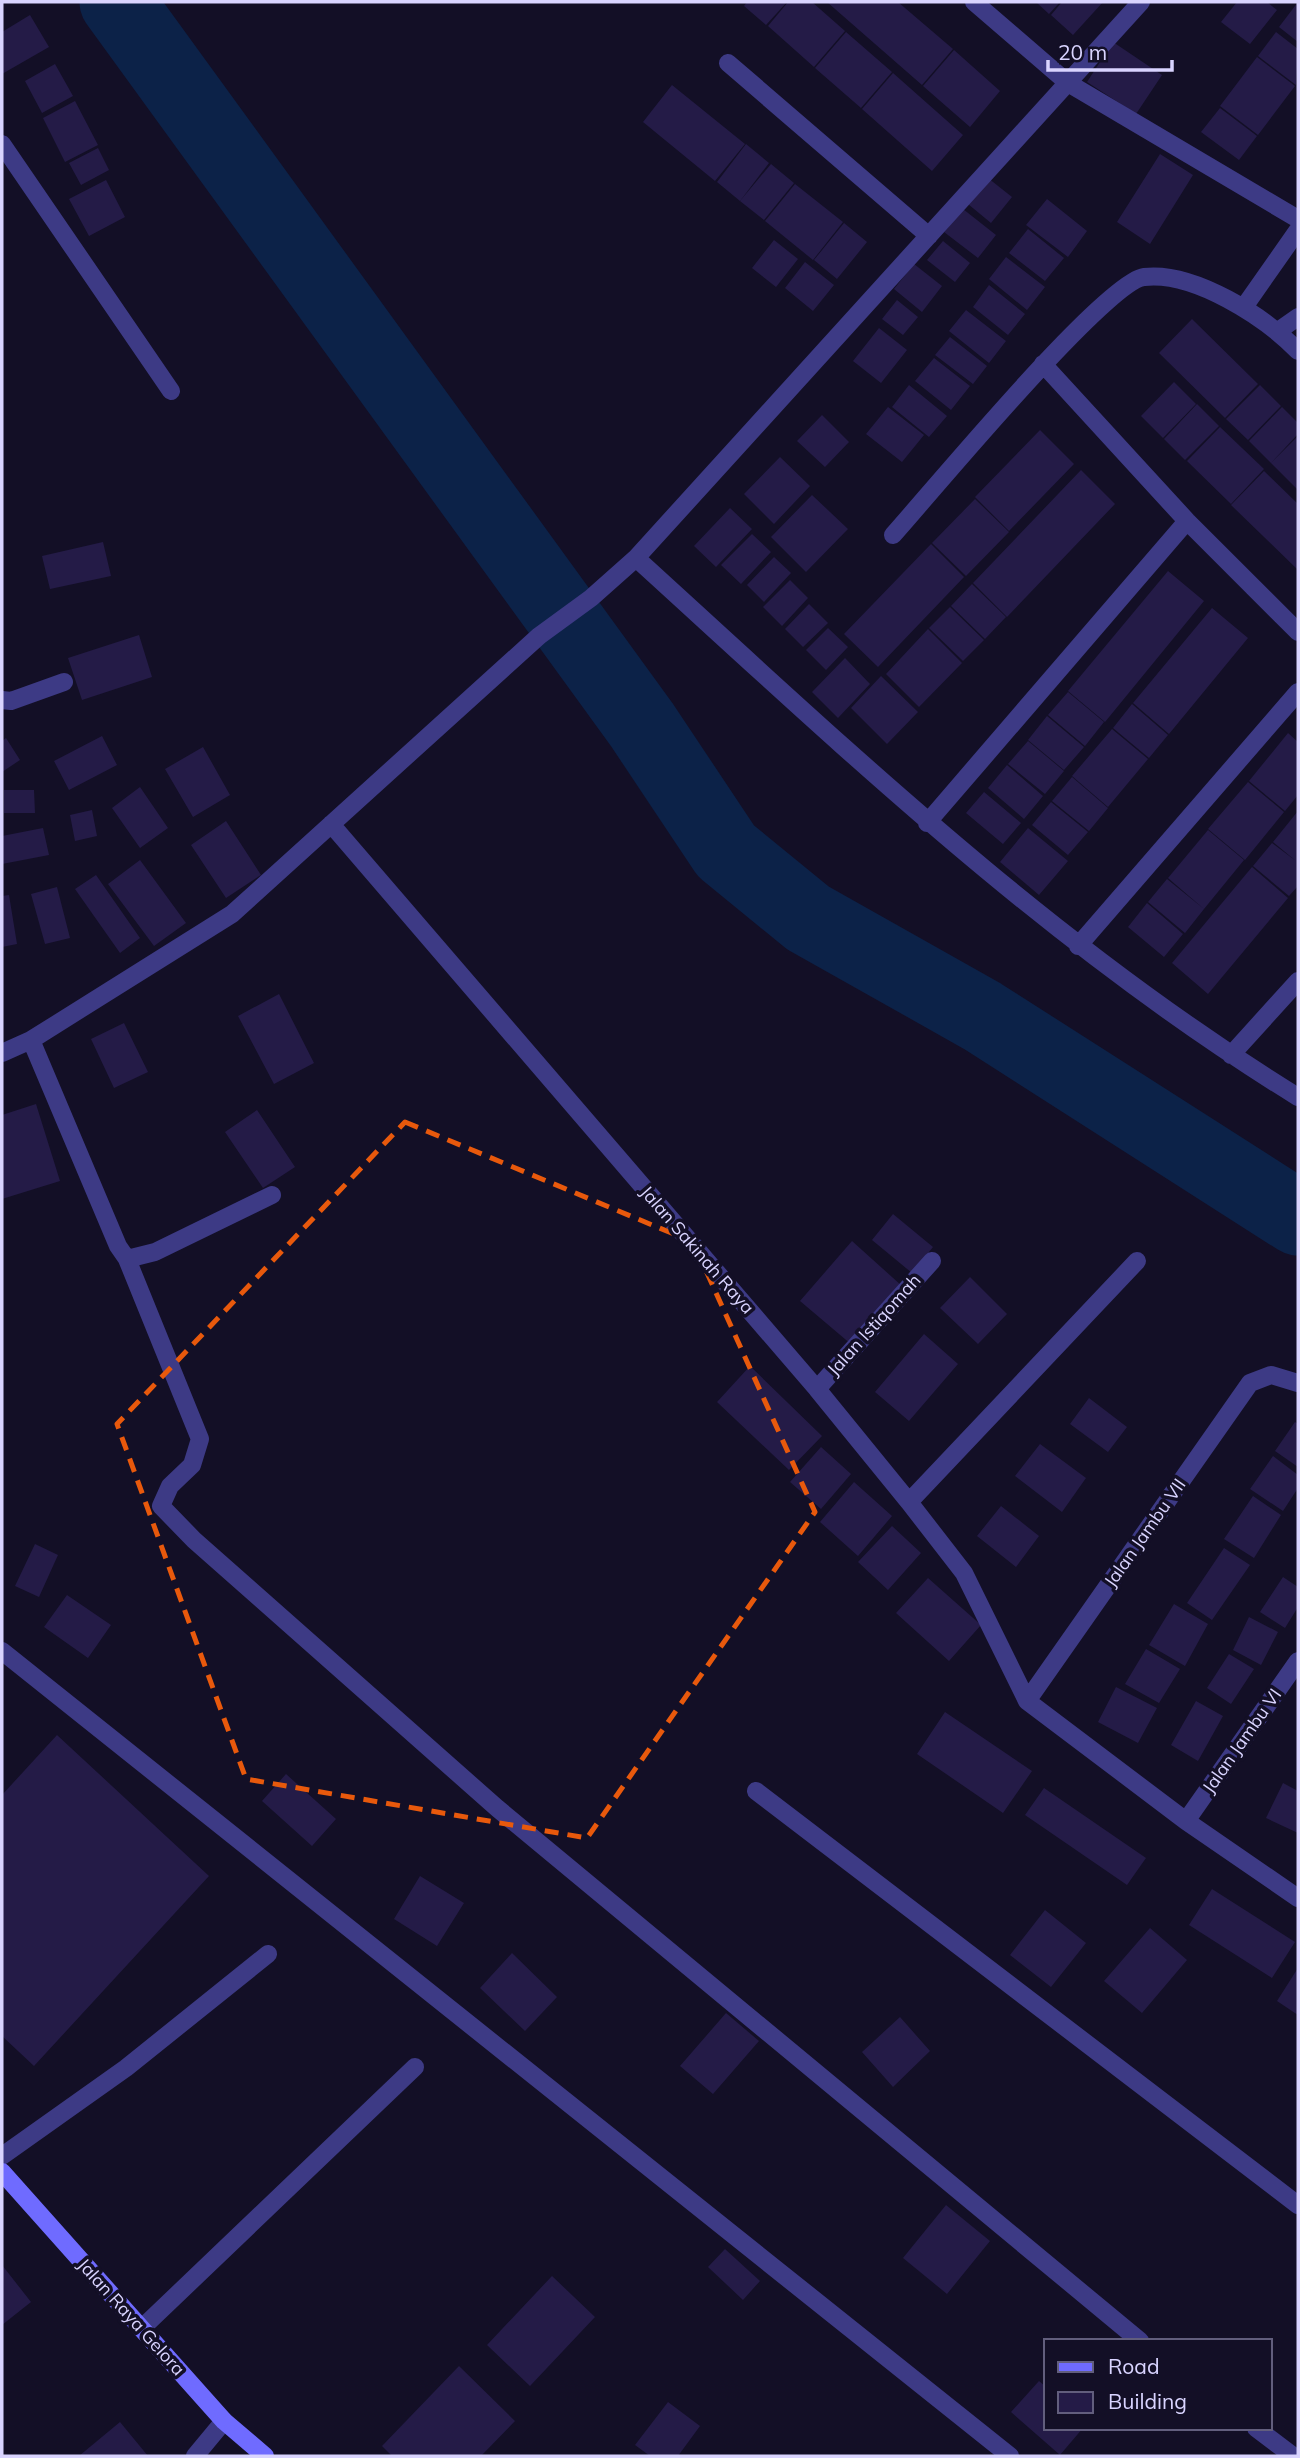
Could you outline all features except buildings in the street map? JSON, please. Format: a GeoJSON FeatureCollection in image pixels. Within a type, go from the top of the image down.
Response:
{"type":"FeatureCollection","features":[{"type":"Feature","properties":{"kind":"street"},"geometry":{"type":"LineString","coordinates":[[975,2],[1068,83],[1298,219]]}},
{"type":"Feature","properties":{"kind":"street"},"geometry":{"type":"LineString","coordinates":[[2,1053],[31,1040],[232,914],[539,636],[591,598],[636,558],[1140,2]]}},
{"type":"Feature","properties":{"kind":"street"},"geometry":{"type":"LineString","coordinates":[[728,63],[929,236]]}},
{"type":"Feature","properties":{"kind":"street"},"geometry":{"type":"LineString","coordinates":[[2,145],[171,391]]}},
{"type":"Feature","properties":{"kind":"street"},"geometry":{"type":"LineString","coordinates":[[1244,307],[1298,230]]}},
{"type":"Feature","properties":{"kind":"street"},"geometry":{"type":"LineString","coordinates":[[893,535],[1043,364],[1124,284],[1142,276],[1160,277],[1201,287],[1244,307],[1278,331],[1298,351]]}},
{"type":"Feature","properties":{"kind":"street"},"geometry":{"type":"LineString","coordinates":[[1278,331],[1298,317]]}},
{"type":"Feature","properties":{"kind":"street"},"geometry":{"type":"LineString","coordinates":[[1043,364],[1187,521],[1298,632]]}},
{"type":"Feature","properties":{"kind":"street"},"geometry":{"type":"LineString","coordinates":[[927,823],[1187,521]]}},
{"type":"Feature","properties":{"kind":"street"},"geometry":{"type":"LineString","coordinates":[[636,558],[927,823],[1078,946],[1231,1055],[1298,1097]]}},
{"type":"Feature","properties":{"kind":"street"},"geometry":{"type":"LineString","coordinates":[[2,700],[11,701],[64,682]]}},
{"type":"Feature","properties":{"kind":"street"},"geometry":{"type":"LineString","coordinates":[[1078,946],[1298,692]]}},
{"type":"Feature","properties":{"kind":"street","name":"Jalan Sakinah Raya"},"geometry":{"type":"LineString","coordinates":[[331,824],[817,1389],[909,1502],[964,1573],[1027,1701]]}},
{"type":"Feature","properties":{"kind":"street"},"geometry":{"type":"LineString","coordinates":[[1231,1055],[1298,981]]}},
{"type":"Feature","properties":{"kind":"street"},"geometry":{"type":"LineString","coordinates":[[31,1040],[118,1247],[127,1259],[200,1439],[192,1465],[170,1486],[162,1506],[194,1540],[497,1808],[1138,2339]]}},
{"type":"Feature","properties":{"kind":"street"},"geometry":{"type":"LineString","coordinates":[[127,1259],[155,1252],[272,1195]]}},
{"type":"Feature","properties":{"kind":"street","name":"Jalan Istiqomah"},"geometry":{"type":"LineString","coordinates":[[817,1389],[932,1261]]}},
{"type":"Feature","properties":{"kind":"street"},"geometry":{"type":"LineString","coordinates":[[909,1502],[1137,1261]]}},
{"type":"Feature","properties":{"kind":"street","name":"Jalan Jambu VII"},"geometry":{"type":"LineString","coordinates":[[1027,1701],[1250,1383],[1270,1375],[1298,1383]]}},
{"type":"Feature","properties":{"kind":"street"},"geometry":{"type":"LineString","coordinates":[[2,1651],[1010,2456]]}},
{"type":"Feature","properties":{"kind":"street","name":"Jalan Jambu VI"},"geometry":{"type":"LineString","coordinates":[[1186,1821],[1298,1661]]}},
{"type":"Feature","properties":{"kind":"street"},"geometry":{"type":"LineString","coordinates":[[1027,1701],[1186,1821],[1298,1898]]}},
{"type":"Feature","properties":{"kind":"street"},"geometry":{"type":"LineString","coordinates":[[756,1791],[1298,2205]]}},
{"type":"Feature","properties":{"kind":"street"},"geometry":{"type":"LineString","coordinates":[[2,2156],[125,2068],[268,1954]]}},
{"type":"Feature","properties":{"kind":"street"},"geometry":{"type":"LineString","coordinates":[[142,2328],[415,2067]]}},
{"type":"Feature","properties":{"kind":"street","name":"Jalan Raya Gelora"},"geometry":{"type":"LineString","coordinates":[[2,2172],[224,2421],[265,2456]]}},
{"type":"Feature","properties":{"kind":"street"},"geometry":{"type":"LineString","coordinates":[[195,2456],[224,2421]]}},
{"type":"Feature","properties":{"kind":"street"},"geometry":{"type":"LineString","coordinates":[[1259,2430],[1293,2456]]}},
{"type":"Feature","properties":{"kind":"highlighted area"},"geometry":{"type":"Polygon","coordinates":[[[405,1122],[693,1242],[815,1512],[587,1838],[246,1779],[117,1424],[405,1122]]]}},
{"type":"Feature","properties":{"kind":"waterway"},"geometry":{"type":"LineString","coordinates":[[117,2],[642,725],[726,851],[808,918],[982,1016],[1298,1218]]}}]}
